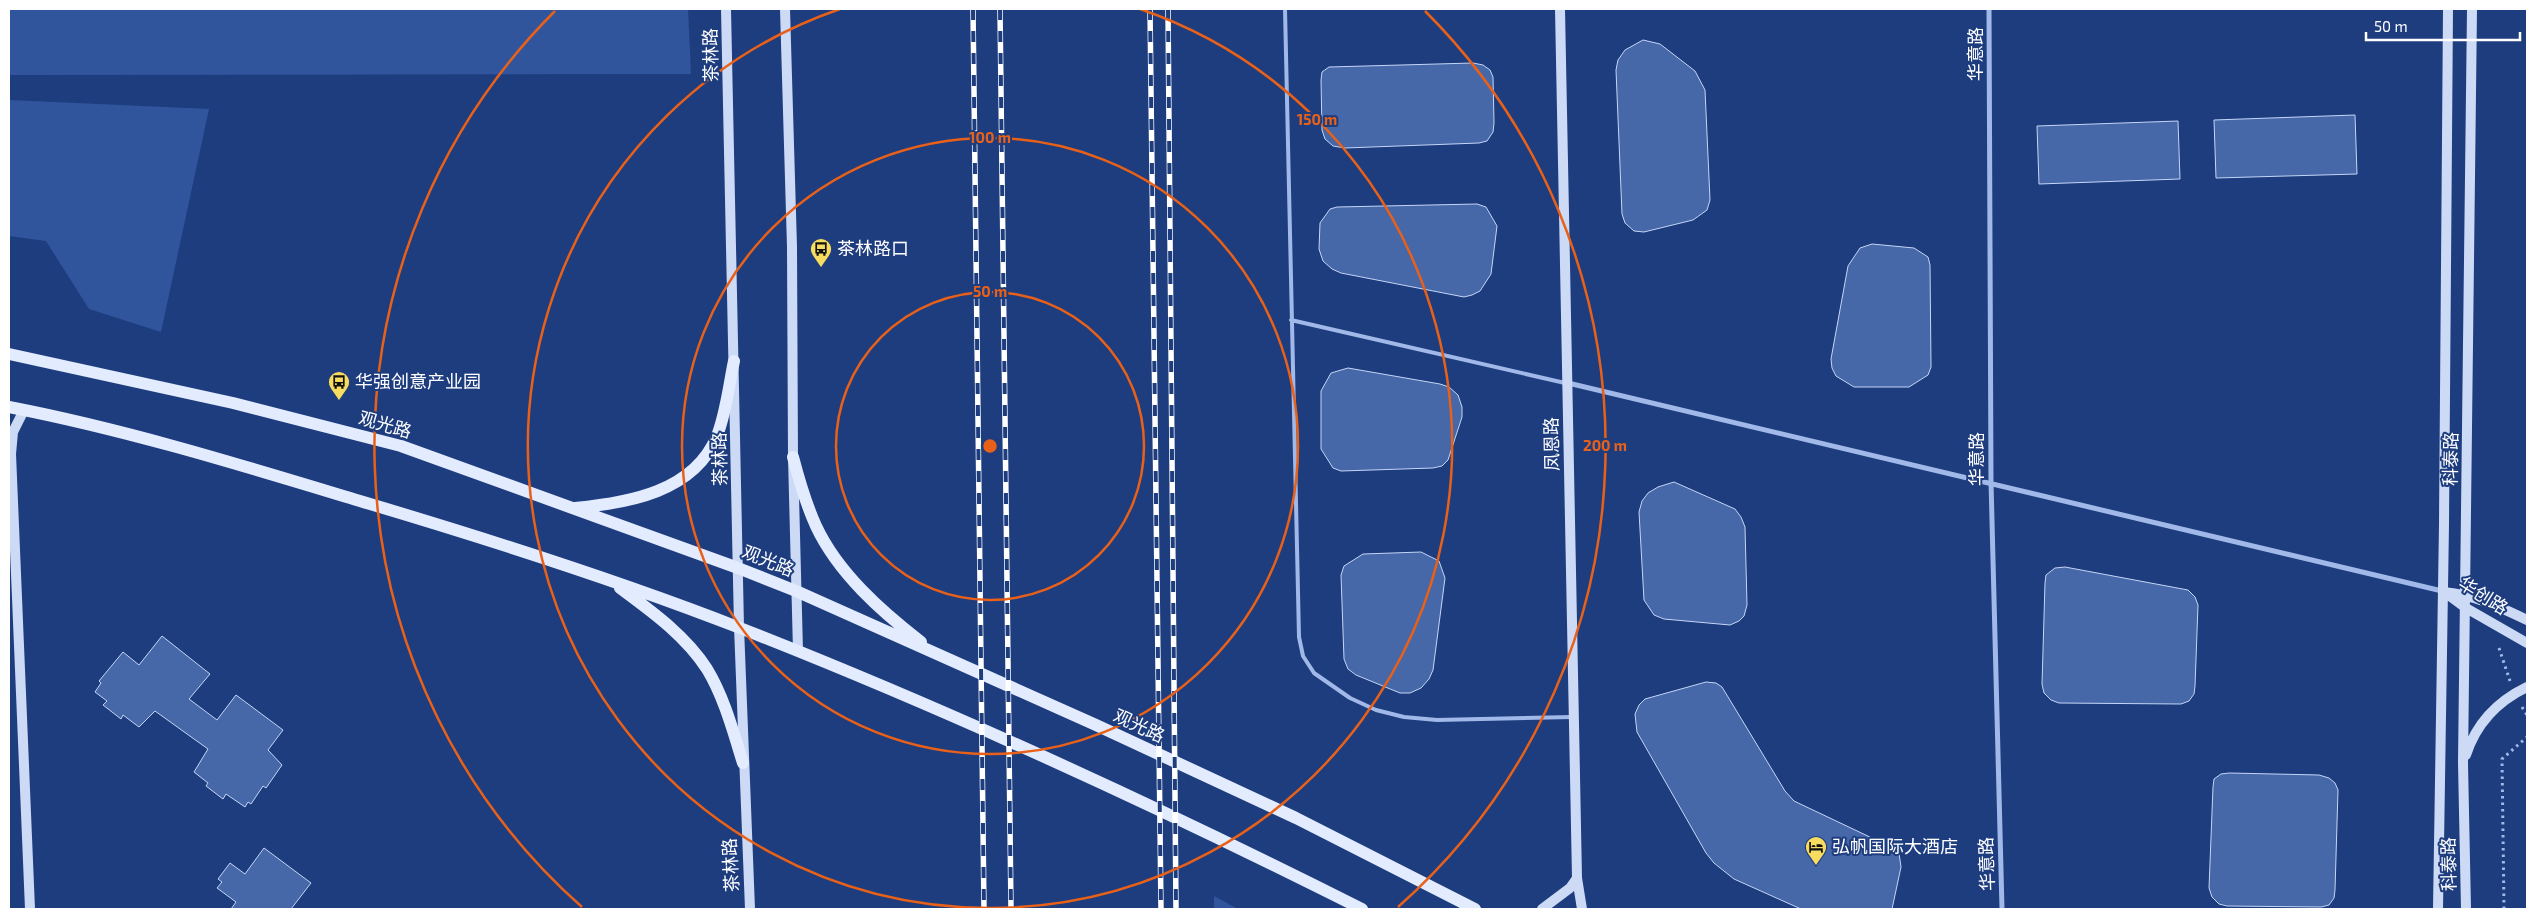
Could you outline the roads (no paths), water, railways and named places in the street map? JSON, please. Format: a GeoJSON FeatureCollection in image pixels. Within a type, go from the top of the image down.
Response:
{"type":"FeatureCollection","features":[{"type":"Feature","properties":{"kind":"main road","name":"观光路"},"geometry":{"type":"LineString","coordinates":[[9,354],[233,403],[401,446],[738,568],[796,591],[1096,725],[1296,818],[1475,909]]}},
{"type":"Feature","properties":{"kind":"main road"},"geometry":{"type":"LineString","coordinates":[[572,508],[642,498],[687,475],[706,456],[717,436],[734,361]]}},
{"type":"Feature","properties":{"kind":"main road"},"geometry":{"type":"LineString","coordinates":[[9,407],[196,452],[608,579],[739,627],[1049,758],[1253,854],[1362,909]]}},
{"type":"Feature","properties":{"kind":"main road"},"geometry":{"type":"LineString","coordinates":[[793,457],[802,492],[816,527],[834,555],[878,605],[939,656]]}},
{"type":"Feature","properties":{"kind":"main road"},"geometry":{"type":"LineString","coordinates":[[608,579],[649,609],[681,637],[706,669],[724,703],[743,763]]}},
{"type":"Feature","properties":{"kind":"street","name":"茶林路"},"geometry":{"type":"LineString","coordinates":[[726,9],[739,627],[750,909]]}},
{"type":"Feature","properties":{"kind":"street"},"geometry":{"type":"LineString","coordinates":[[785,9],[792,247],[793,457],[798,651]]}},
{"type":"Feature","properties":{"kind":"street","name":"凤恩路"},"geometry":{"type":"LineString","coordinates":[[1560,9],[1577,878],[1582,909]]}},
{"type":"Feature","properties":{"kind":"street","name":"华意路"},"geometry":{"type":"LineString","coordinates":[[1989,9],[1991,482],[2002,909]]}},
{"type":"Feature","properties":{"kind":"street","name":"科泰路"},"geometry":{"type":"LineString","coordinates":[[2438,909],[2448,9]]}},
{"type":"Feature","properties":{"kind":"street","name":"科泰路"},"geometry":{"type":"LineString","coordinates":[[2466,909],[2463,763],[2472,9]]}},
{"type":"Feature","properties":{"kind":"street"},"geometry":{"type":"LineString","coordinates":[[1567,383],[1991,482],[2443,592]]}},
{"type":"Feature","properties":{"kind":"street"},"geometry":{"type":"LineString","coordinates":[[24,410],[13,432],[11,454],[30,909]]}},
{"type":"Feature","properties":{"kind":"street","name":"华创路"},"geometry":{"type":"LineString","coordinates":[[2443,592],[2466,594],[2497,605],[2527,620]]}},
{"type":"Feature","properties":{"kind":"street","name":"华创路"},"geometry":{"type":"LineString","coordinates":[[2443,592],[2466,608],[2527,643]]}},
{"type":"Feature","properties":{"kind":"street"},"geometry":{"type":"LineString","coordinates":[[2463,763],[2469,746],[2488,715],[2500,703],[2527,687]]}},
{"type":"Feature","properties":{"kind":"street"},"geometry":{"type":"LineString","coordinates":[[1542,909],[1570,888],[1577,878]]}},
{"type":"Feature","properties":{"kind":"lane"},"geometry":{"type":"LineString","coordinates":[[1285,9],[1299,637],[1303,656],[1314,672],[1350,698],[1376,710],[1404,717],[1437,720],[1574,717]]}},
{"type":"Feature","properties":{"kind":"lane"},"geometry":{"type":"LineString","coordinates":[[1291,320],[1567,383]]}},
{"type":"Feature","properties":{"kind":"railway"},"geometry":{"type":"LineString","coordinates":[[973,9],[984,909]]}},
{"type":"Feature","properties":{"kind":"railway"},"geometry":{"type":"LineString","coordinates":[[1000,9],[1011,909]]}},
{"type":"Feature","properties":{"kind":"railway"},"geometry":{"type":"LineString","coordinates":[[1150,9],[1161,909]]}},
{"type":"Feature","properties":{"kind":"railway"},"geometry":{"type":"LineString","coordinates":[[1168,9],[1176,909]]}},
{"type":"Feature","properties":{"kind":"place","name":"茶林路口"},"geometry":{"type":"Point","coordinates":[821,268]}},
{"type":"Feature","properties":{"kind":"place","name":"华强创意产业园"},"geometry":{"type":"Point","coordinates":[339,401]}},
{"type":"Feature","properties":{"kind":"place","name":"弘帆国际大酒店"},"geometry":{"type":"Point","coordinates":[1816,866]}}]}
